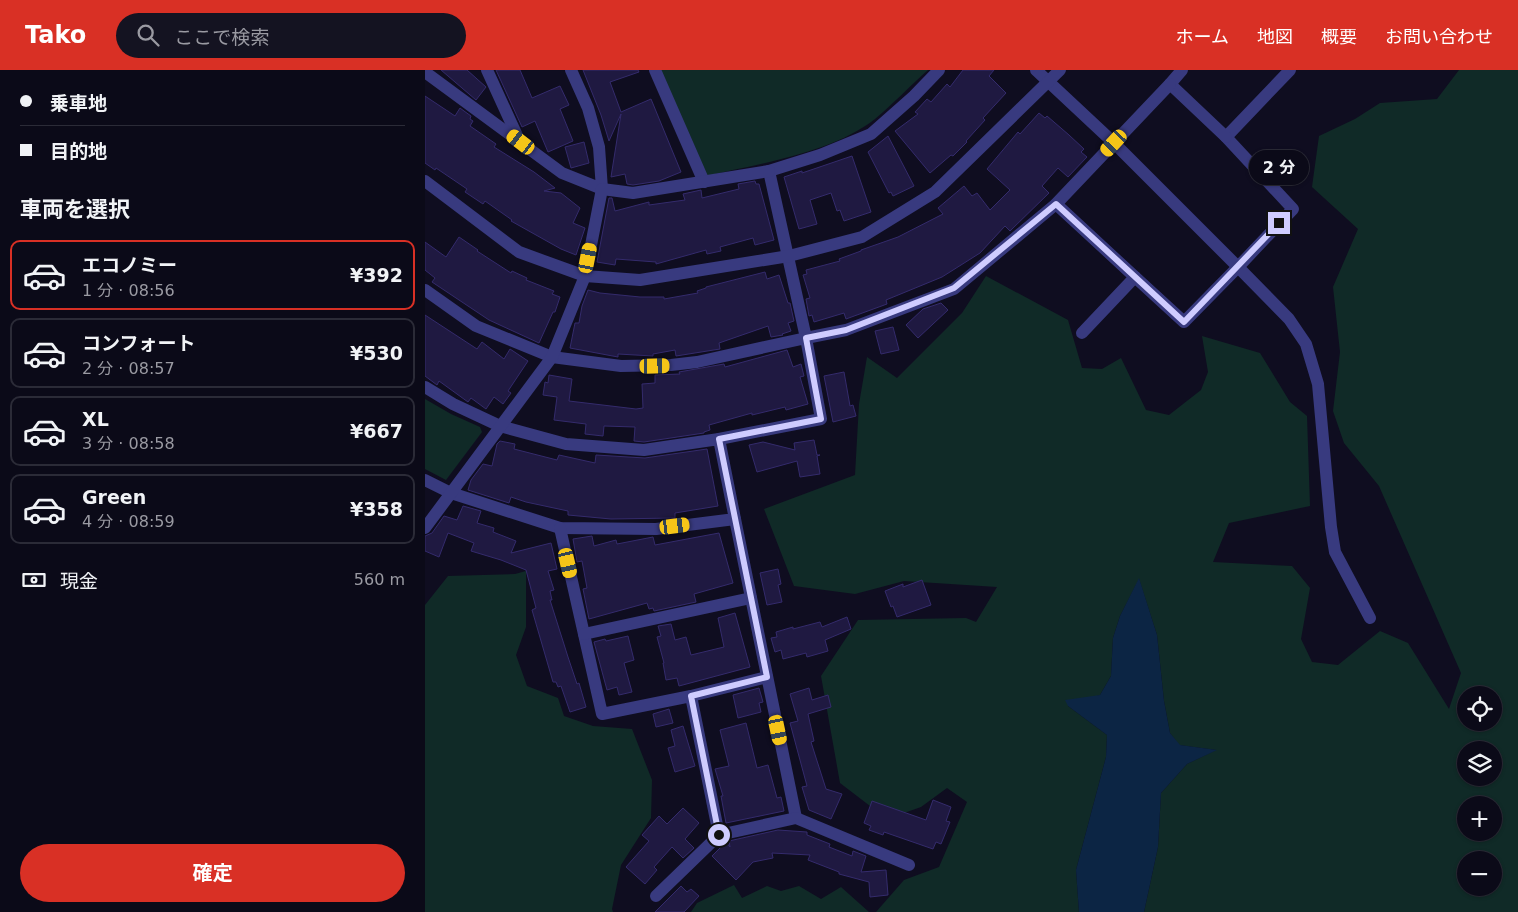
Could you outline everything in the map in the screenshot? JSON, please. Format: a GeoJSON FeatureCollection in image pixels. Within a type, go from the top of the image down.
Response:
{"type":"FeatureCollection","features":[{"type":"Feature","properties":{"kind":"street"},"geometry":{"type":"LineString","coordinates":[[487,70],[521,142]]}},
{"type":"Feature","properties":{"kind":"street"},"geometry":{"type":"LineString","coordinates":[[425,528],[552,357],[585,276],[602,189],[599,147],[587,108],[571,70]]}},
{"type":"Feature","properties":{"kind":"street"},"geometry":{"type":"LineString","coordinates":[[655,70],[704,182]]}},
{"type":"Feature","properties":{"kind":"street"},"geometry":{"type":"LineString","coordinates":[[425,72],[562,173],[602,189],[633,194],[769,171],[820,155],[871,134],[914,96],[939,70]]}},
{"type":"Feature","properties":{"kind":"street"},"geometry":{"type":"LineString","coordinates":[[1036,70],[1114,143],[1238,267],[1289,319],[1306,344],[1318,384],[1335,552],[1370,618]]}},
{"type":"Feature","properties":{"kind":"street"},"geometry":{"type":"LineString","coordinates":[[425,181],[519,252],[585,276],[640,280],[789,256],[862,237],[935,192],[1060,70]]}},
{"type":"Feature","properties":{"kind":"street"},"geometry":{"type":"LineString","coordinates":[[425,290],[476,326],[552,357],[621,366],[671,366],[697,362],[846,330],[954,288],[1056,204],[1182,70]]}},
{"type":"Feature","properties":{"kind":"street"},"geometry":{"type":"LineString","coordinates":[[1225,137],[1290,70]]}},
{"type":"Feature","properties":{"kind":"street"},"geometry":{"type":"LineString","coordinates":[[1056,204],[1184,322],[1238,267],[1293,209],[1225,137],[1170,84]]}},
{"type":"Feature","properties":{"kind":"street"},"geometry":{"type":"LineString","coordinates":[[425,387],[453,404],[500,426],[566,444],[644,450],[719,439],[821,419],[789,256],[769,171]]}},
{"type":"Feature","properties":{"kind":"street"},"geometry":{"type":"LineString","coordinates":[[1082,333],[1135,277]]}},
{"type":"Feature","properties":{"kind":"street"},"geometry":{"type":"LineString","coordinates":[[719,439],[796,818]]}},
{"type":"Feature","properties":{"kind":"street"},"geometry":{"type":"LineString","coordinates":[[425,480],[451,493],[560,528],[656,529],[735,519]]}},
{"type":"Feature","properties":{"kind":"street"},"geometry":{"type":"LineString","coordinates":[[560,528],[602,714],[691,696],[767,677]]}},
{"type":"Feature","properties":{"kind":"street"},"geometry":{"type":"LineString","coordinates":[[584,634],[751,598]]}},
{"type":"Feature","properties":{"kind":"street"},"geometry":{"type":"LineString","coordinates":[[691,696],[719,835]]}},
{"type":"Feature","properties":{"kind":"street"},"geometry":{"type":"LineString","coordinates":[[655,896],[719,835],[796,818],[909,865]]}},
{"type":"Feature","properties":{"kind":"green space"},"geometry":{"type":"Polygon","coordinates":[[[660,70],[928,70],[875,119],[858,131],[838,141],[794,156],[706,176],[660,70]]]}},
{"type":"Feature","properties":{"kind":"green space"},"geometry":{"type":"Polygon","coordinates":[[[1459,70],[1518,70],[1518,912],[1144,912],[1158,847],[1161,793],[1187,764],[1216,750],[1179,745],[1170,733],[1164,701],[1157,635],[1139,579],[1120,616],[1113,638],[1111,676],[1100,695],[1068,706],[1107,735],[1106,757],[1076,870],[1079,912],[876,912],[904,880],[939,867],[967,802],[947,788],[921,807],[887,819],[840,783],[821,676],[858,620],[966,618],[976,622],[997,587],[904,581],[855,594],[794,586],[764,509],[855,475],[859,404],[867,357],[897,378],[962,313],[986,276],[1068,320],[1082,368],[1102,369],[1121,358],[1146,410],[1169,415],[1201,390],[1208,372],[1202,336],[1260,353],[1290,402],[1307,416],[1310,506],[1229,523],[1213,562],[1292,566],[1310,588],[1301,639],[1312,662],[1338,665],[1380,631],[1408,643],[1449,709],[1461,673],[1379,486],[1344,443],[1333,411],[1340,352],[1333,287],[1358,229],[1312,187],[1319,136],[1355,119],[1380,103],[1437,99],[1459,70]]]}},
{"type":"Feature","properties":{"kind":"green space"},"geometry":{"type":"Polygon","coordinates":[[[425,399],[451,414],[480,427],[482,432],[446,480],[425,469],[425,399]]]}},
{"type":"Feature","properties":{"kind":"green space"},"geometry":{"type":"Polygon","coordinates":[[[526,571],[526,627],[516,655],[527,686],[558,698],[564,716],[593,726],[632,729],[652,780],[651,818],[621,865],[613,912],[425,912],[425,605],[448,576],[515,574],[526,571]]]}},
{"type":"Feature","properties":{"kind":"green space"},"geometry":{"type":"Polygon","coordinates":[[[734,885],[742,898],[767,886],[781,891],[799,886],[821,899],[841,887],[869,912],[691,912],[697,903],[734,885]]]}},
{"type":"Feature","properties":{"kind":"water"},"geometry":{"type":"Polygon","coordinates":[[[1139,578],[1157,635],[1164,701],[1170,733],[1180,745],[1217,750],[1187,764],[1161,793],[1158,847],[1144,912],[1079,912],[1076,870],[1106,757],[1107,735],[1068,706],[1065,700],[1100,695],[1111,676],[1113,638],[1120,616],[1139,578]]]}},
{"type":"Feature","properties":{"kind":"building"},"geometry":{"type":"Polygon","coordinates":[[[441,70],[467,70],[486,87],[476,100],[441,70]]]}},
{"type":"Feature","properties":{"kind":"building"},"geometry":{"type":"Polygon","coordinates":[[[496,70],[520,70],[532,98],[560,86],[569,105],[560,109],[573,141],[548,152],[535,121],[522,127],[496,70]]]}},
{"type":"Feature","properties":{"kind":"building"},"geometry":{"type":"Polygon","coordinates":[[[583,70],[638,70],[639,72],[610,82],[621,112],[651,99],[681,172],[659,181],[633,185],[627,184],[625,174],[611,177],[621,114],[609,141],[583,70]]]}},
{"type":"Feature","properties":{"kind":"building"},"geometry":{"type":"Polygon","coordinates":[[[963,70],[994,70],[989,76],[1006,93],[983,118],[985,120],[967,142],[953,156],[951,155],[930,173],[895,131],[918,114],[915,112],[927,99],[931,102],[947,84],[950,87],[963,70]]]}},
{"type":"Feature","properties":{"kind":"building"},"geometry":{"type":"Polygon","coordinates":[[[425,96],[455,116],[460,108],[471,116],[470,119],[473,121],[470,126],[496,144],[494,147],[534,172],[555,188],[544,191],[561,193],[580,208],[573,223],[585,228],[576,255],[561,249],[511,221],[485,201],[483,204],[465,192],[467,189],[436,168],[435,170],[425,163],[425,96]]]}},
{"type":"Feature","properties":{"kind":"building"},"geometry":{"type":"Polygon","coordinates":[[[1039,113],[1045,118],[1047,116],[1069,135],[1084,149],[1081,152],[1087,157],[1068,177],[1058,168],[1042,186],[1049,193],[1010,231],[1005,226],[980,253],[942,277],[886,300],[887,304],[846,319],[844,313],[814,322],[812,315],[809,316],[806,299],[810,298],[803,275],[807,274],[806,270],[840,261],[839,259],[898,237],[943,214],[938,208],[964,186],[972,196],[977,193],[990,210],[1010,190],[987,169],[1018,132],[1020,134],[1039,113]]]}},
{"type":"Feature","properties":{"kind":"building"},"geometry":{"type":"Polygon","coordinates":[[[888,136],[914,186],[893,196],[891,192],[889,193],[868,152],[888,136]]]}},
{"type":"Feature","properties":{"kind":"building"},"geometry":{"type":"Polygon","coordinates":[[[584,142],[589,163],[571,168],[565,147],[584,142]]]}},
{"type":"Feature","properties":{"kind":"building"},"geometry":{"type":"Polygon","coordinates":[[[852,156],[871,212],[844,221],[840,210],[837,211],[831,193],[810,200],[817,224],[799,229],[784,177],[852,156]]]}},
{"type":"Feature","properties":{"kind":"building"},"geometry":{"type":"Polygon","coordinates":[[[755,181],[756,184],[759,184],[774,240],[755,245],[753,238],[720,247],[721,251],[707,254],[706,250],[656,264],[656,262],[616,259],[615,265],[597,262],[609,198],[612,198],[615,211],[649,202],[649,205],[685,200],[683,194],[701,190],[702,198],[739,189],[738,184],[755,181]]]}},
{"type":"Feature","properties":{"kind":"building"},"geometry":{"type":"Polygon","coordinates":[[[459,237],[511,273],[512,271],[527,278],[526,280],[554,291],[552,294],[560,297],[555,312],[553,312],[539,343],[489,320],[432,282],[435,278],[425,270],[425,242],[446,257],[459,237]]]}},
{"type":"Feature","properties":{"kind":"building"},"geometry":{"type":"Polygon","coordinates":[[[765,272],[767,279],[779,275],[788,303],[790,303],[794,321],[788,323],[791,331],[783,335],[771,337],[768,326],[719,343],[720,349],[676,356],[675,350],[653,354],[653,356],[618,354],[618,357],[570,348],[575,323],[579,323],[582,306],[588,290],[640,297],[664,297],[664,299],[698,293],[697,291],[706,287],[765,272]]]}},
{"type":"Feature","properties":{"kind":"building"},"geometry":{"type":"Polygon","coordinates":[[[941,303],[948,310],[918,338],[906,325],[923,309],[941,303]]]}},
{"type":"Feature","properties":{"kind":"building"},"geometry":{"type":"Polygon","coordinates":[[[425,315],[477,349],[482,342],[504,359],[510,349],[528,361],[508,391],[511,393],[503,404],[494,397],[486,409],[471,398],[468,402],[439,381],[437,385],[425,376],[425,315]]]}},
{"type":"Feature","properties":{"kind":"building"},"geometry":{"type":"Polygon","coordinates":[[[893,327],[899,350],[881,354],[875,331],[893,327]]]}},
{"type":"Feature","properties":{"kind":"building"},"geometry":{"type":"Polygon","coordinates":[[[787,350],[793,367],[801,364],[804,376],[800,377],[808,404],[786,410],[785,407],[752,415],[752,413],[709,425],[710,430],[704,433],[644,442],[634,441],[635,427],[604,426],[603,436],[585,434],[586,424],[554,420],[557,397],[543,395],[545,382],[548,383],[549,375],[572,379],[569,401],[636,409],[643,408],[642,384],[655,383],[655,375],[680,374],[679,372],[724,364],[725,367],[787,350]]]}},
{"type":"Feature","properties":{"kind":"building"},"geometry":{"type":"Polygon","coordinates":[[[844,372],[850,406],[853,405],[856,416],[833,422],[824,376],[844,372]]]}},
{"type":"Feature","properties":{"kind":"building"},"geometry":{"type":"Polygon","coordinates":[[[814,440],[817,455],[820,455],[817,456],[820,474],[800,477],[797,461],[757,472],[749,445],[763,442],[795,450],[794,443],[814,440]]]}},
{"type":"Feature","properties":{"kind":"building"},"geometry":{"type":"Polygon","coordinates":[[[500,441],[515,444],[514,449],[557,460],[559,455],[595,463],[596,455],[645,458],[707,449],[718,506],[675,513],[675,518],[611,519],[568,515],[568,511],[511,497],[509,503],[468,490],[471,480],[483,464],[492,466],[497,444],[500,441]]]}},
{"type":"Feature","properties":{"kind":"building"},"geometry":{"type":"Polygon","coordinates":[[[463,506],[481,511],[477,523],[494,528],[493,532],[516,541],[511,553],[551,543],[557,569],[548,571],[554,590],[550,591],[552,600],[550,600],[586,707],[570,712],[561,686],[558,687],[556,682],[553,682],[532,610],[536,608],[526,570],[471,551],[474,543],[448,533],[439,557],[425,551],[425,536],[432,533],[444,516],[457,520],[463,506]]]}},
{"type":"Feature","properties":{"kind":"building"},"geometry":{"type":"Polygon","coordinates":[[[719,533],[733,583],[694,594],[696,602],[654,611],[653,608],[649,609],[647,603],[589,619],[583,589],[587,588],[582,561],[577,562],[573,539],[592,536],[594,546],[616,540],[617,544],[653,537],[655,545],[719,533]]]}},
{"type":"Feature","properties":{"kind":"building"},"geometry":{"type":"Polygon","coordinates":[[[778,569],[781,584],[778,585],[782,602],[767,605],[760,573],[778,569]]]}},
{"type":"Feature","properties":{"kind":"building"},"geometry":{"type":"Polygon","coordinates":[[[922,580],[931,605],[897,617],[885,591],[903,584],[903,587],[922,580]]]}},
{"type":"Feature","properties":{"kind":"building"},"geometry":{"type":"Polygon","coordinates":[[[735,613],[750,667],[679,686],[677,678],[666,680],[664,663],[657,637],[661,636],[658,626],[671,624],[675,640],[686,637],[691,655],[724,647],[718,618],[735,613]]]}},
{"type":"Feature","properties":{"kind":"building"},"geometry":{"type":"Polygon","coordinates":[[[847,617],[851,629],[825,640],[828,651],[807,657],[806,653],[783,659],[781,650],[775,652],[771,638],[777,637],[776,632],[820,622],[822,627],[847,617]]]}},
{"type":"Feature","properties":{"kind":"building"},"geometry":{"type":"Polygon","coordinates":[[[628,636],[634,660],[624,663],[632,692],[619,695],[617,687],[607,690],[594,642],[628,636]]]}},
{"type":"Feature","properties":{"kind":"building"},"geometry":{"type":"Polygon","coordinates":[[[759,688],[763,702],[759,703],[761,712],[738,718],[733,695],[759,688]]]}},
{"type":"Feature","properties":{"kind":"building"},"geometry":{"type":"Polygon","coordinates":[[[809,688],[812,700],[828,695],[831,707],[808,714],[814,741],[811,742],[826,789],[842,794],[831,819],[809,810],[802,787],[807,786],[790,723],[798,721],[790,694],[809,688]]]}},
{"type":"Feature","properties":{"kind":"building"},"geometry":{"type":"Polygon","coordinates":[[[669,709],[673,723],[656,727],[653,714],[669,709]]]}},
{"type":"Feature","properties":{"kind":"building"},"geometry":{"type":"Polygon","coordinates":[[[746,723],[757,768],[768,765],[777,798],[781,797],[784,811],[726,823],[721,796],[723,796],[715,769],[729,766],[720,730],[746,723]]]}},
{"type":"Feature","properties":{"kind":"building"},"geometry":{"type":"Polygon","coordinates":[[[683,726],[695,766],[675,772],[668,748],[675,746],[671,730],[683,726]]]}},
{"type":"Feature","properties":{"kind":"building"},"geometry":{"type":"Polygon","coordinates":[[[933,800],[951,807],[946,821],[950,822],[941,844],[936,842],[933,849],[884,832],[883,835],[869,830],[871,826],[864,823],[872,801],[926,820],[933,800]]]}},
{"type":"Feature","properties":{"kind":"building"},"geometry":{"type":"Polygon","coordinates":[[[683,808],[699,823],[685,839],[694,848],[683,858],[672,847],[654,867],[657,870],[645,884],[626,867],[649,841],[642,835],[659,816],[667,824],[683,808]]]}},
{"type":"Feature","properties":{"kind":"building"},"geometry":{"type":"Polygon","coordinates":[[[778,830],[807,832],[807,835],[830,844],[829,847],[852,856],[853,851],[866,856],[861,872],[886,870],[888,895],[870,897],[869,882],[839,874],[839,872],[808,860],[810,855],[772,853],[773,858],[753,862],[736,880],[712,856],[726,842],[730,847],[729,841],[778,830]]]}},
{"type":"Feature","properties":{"kind":"building"},"geometry":{"type":"Polygon","coordinates":[[[681,886],[687,892],[691,889],[699,896],[684,912],[655,912],[681,886]]]}},
{"type":"Feature","properties":{"kind":"route"},"geometry":{"type":"LineString","coordinates":[[719,835],[691,696],[767,677],[719,439],[821,419],[806,338],[846,330],[954,288],[1056,204],[1184,322],[1279,223]]}}]}
